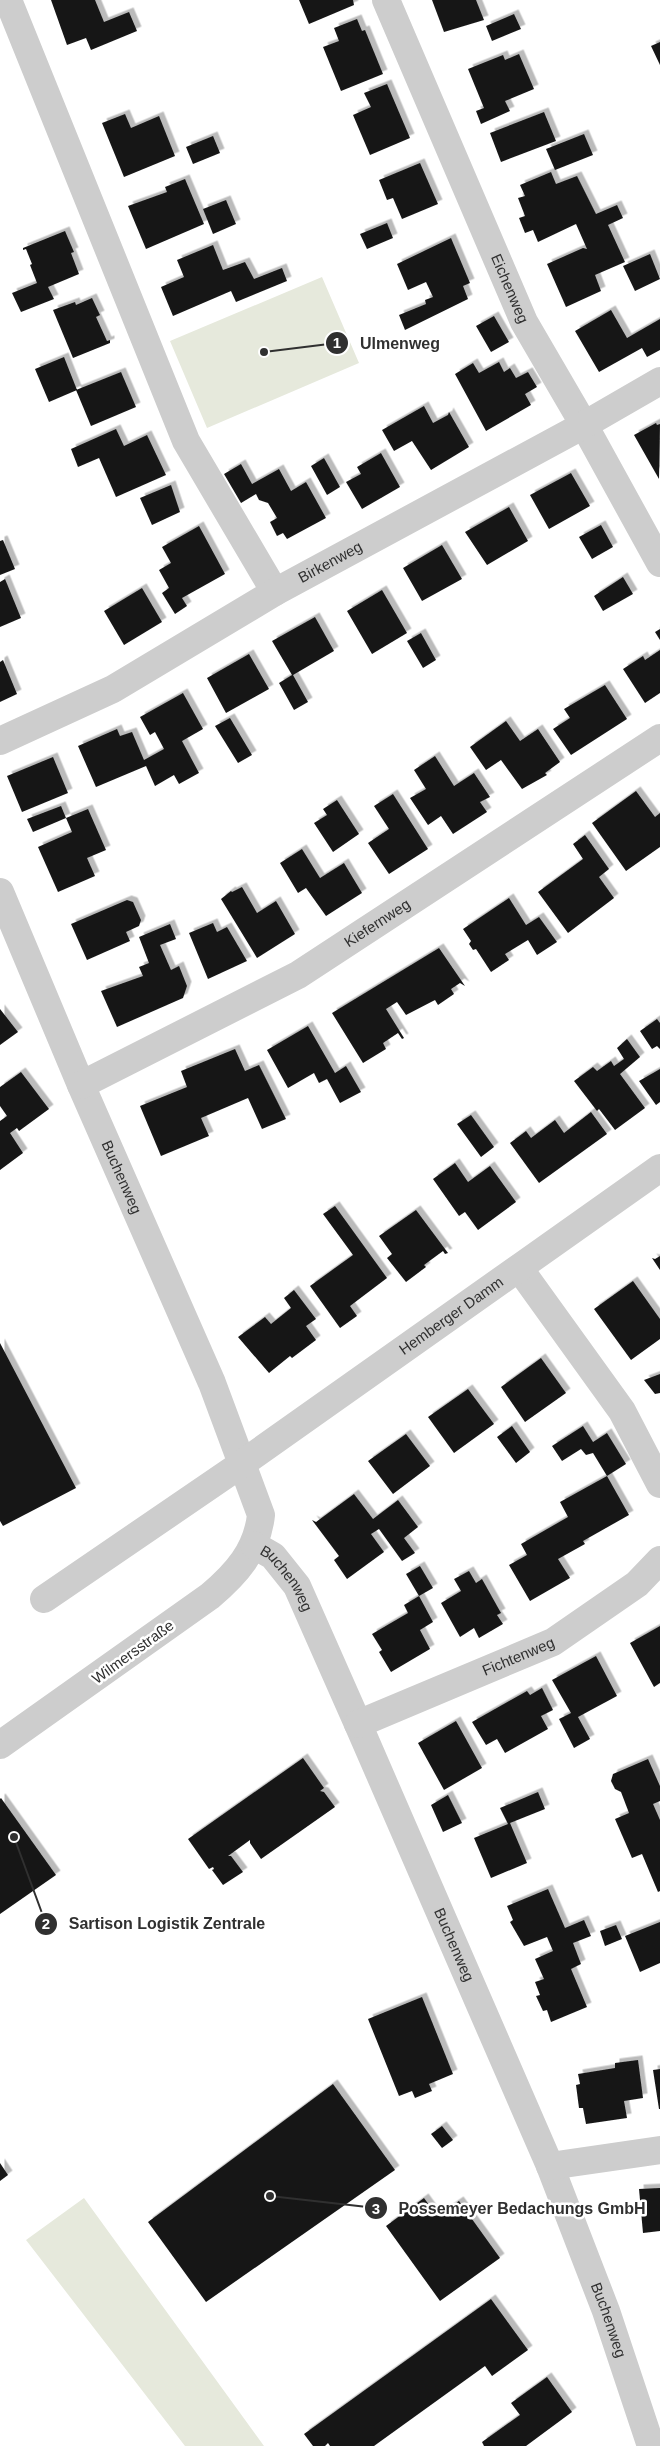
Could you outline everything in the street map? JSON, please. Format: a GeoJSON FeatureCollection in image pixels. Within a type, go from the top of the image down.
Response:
{"type":"FeatureCollection","features":[{"type":"Feature","properties":{"kind":"street"},"geometry":{"type":"LineString","coordinates":[[8,0],[186,441],[275,592]]}},
{"type":"Feature","properties":{"kind":"street","name":"Eichenweg"},"geometry":{"type":"LineString","coordinates":[[386,0],[524,322],[584,425],[660,563]]}},
{"type":"Feature","properties":{"kind":"street","name":"Birkenweg"},"geometry":{"type":"LineString","coordinates":[[0,740],[113,689],[275,592],[584,425],[660,381]]}},
{"type":"Feature","properties":{"kind":"street","name":"Kiefernweg"},"geometry":{"type":"LineString","coordinates":[[81,1085],[298,975],[660,738]]}},
{"type":"Feature","properties":{"kind":"street","name":"Buchenweg"},"geometry":{"type":"LineString","coordinates":[[0,892],[81,1085],[208,1374],[243,1463],[261,1515],[254,1545],[273,1556],[297,1586],[358,1724],[550,2166],[606,2312],[651,2446]]}},
{"type":"Feature","properties":{"kind":"street","name":"Hemberger Damm"},"geometry":{"type":"LineString","coordinates":[[243,1463],[660,1168]]}},
{"type":"Feature","properties":{"kind":"street"},"geometry":{"type":"LineString","coordinates":[[519,1268],[622,1411],[660,1484]]}},
{"type":"Feature","properties":{"kind":"street"},"geometry":{"type":"LineString","coordinates":[[44,1599],[243,1463]]}},
{"type":"Feature","properties":{"kind":"street","name":"Wilmersstraße"},"geometry":{"type":"LineString","coordinates":[[0,1745],[210,1596],[230,1578],[254,1545]]}},
{"type":"Feature","properties":{"kind":"street","name":"Fichtenweg"},"geometry":{"type":"LineString","coordinates":[[358,1724],[553,1642],[637,1584],[660,1560]]}},
{"type":"Feature","properties":{"kind":"street"},"geometry":{"type":"LineString","coordinates":[[550,2166],[660,2150]]}},
{"type":"Feature","properties":{"kind":"shaded area"},"geometry":{"type":"Polygon","coordinates":[[[322,277],[359,363],[207,428],[170,341],[322,277]]]}},
{"type":"Feature","properties":{"kind":"shaded area"},"geometry":{"type":"Polygon","coordinates":[[[84,2198],[264,2446],[185,2446],[26,2240],[84,2198]]]}},
{"type":"Feature","properties":{"kind":"building"},"geometry":{"type":"Polygon","coordinates":[[[51,0],[95,0],[104,22],[129,12],[137,31],[91,50],[86,38],[67,45],[51,0]]]}},
{"type":"Feature","properties":{"kind":"building"},"geometry":{"type":"Polygon","coordinates":[[[299,0],[353,0],[354,5],[309,24],[299,0]]]}},
{"type":"Feature","properties":{"kind":"building"},"geometry":{"type":"Polygon","coordinates":[[[432,0],[476,0],[484,20],[444,32],[432,0]]]}},
{"type":"Feature","properties":{"kind":"building"},"geometry":{"type":"Polygon","coordinates":[[[514,14],[521,29],[492,41],[486,26],[514,14]]]}},
{"type":"Feature","properties":{"kind":"building"},"geometry":{"type":"Polygon","coordinates":[[[357,19],[362,31],[365,30],[383,74],[341,91],[323,47],[339,41],[334,28],[357,19]]]}},
{"type":"Feature","properties":{"kind":"building"},"geometry":{"type":"Polygon","coordinates":[[[660,42],[660,65],[651,46],[660,42]]]}},
{"type":"Feature","properties":{"kind":"building"},"geometry":{"type":"Polygon","coordinates":[[[519,54],[534,89],[505,101],[510,111],[481,124],[476,111],[484,108],[468,69],[503,55],[505,60],[519,54]]]}},
{"type":"Feature","properties":{"kind":"building"},"geometry":{"type":"Polygon","coordinates":[[[387,84],[410,138],[370,155],[353,115],[371,107],[364,93],[387,84]]]}},
{"type":"Feature","properties":{"kind":"building"},"geometry":{"type":"Polygon","coordinates":[[[544,112],[556,141],[501,162],[490,133],[544,112]]]}},
{"type":"Feature","properties":{"kind":"building"},"geometry":{"type":"Polygon","coordinates":[[[125,114],[131,128],[159,116],[175,156],[124,177],[102,123],[125,114]]]}},
{"type":"Feature","properties":{"kind":"building"},"geometry":{"type":"Polygon","coordinates":[[[584,134],[593,155],[555,170],[546,149],[584,134]]]}},
{"type":"Feature","properties":{"kind":"building"},"geometry":{"type":"Polygon","coordinates":[[[213,136],[220,153],[193,164],[186,147],[213,136]]]}},
{"type":"Feature","properties":{"kind":"building"},"geometry":{"type":"Polygon","coordinates":[[[420,163],[438,204],[402,219],[393,198],[387,200],[379,180],[420,163]]]}},
{"type":"Feature","properties":{"kind":"building"},"geometry":{"type":"Polygon","coordinates":[[[551,172],[556,184],[577,176],[596,214],[617,205],[623,218],[608,225],[625,262],[595,275],[601,291],[566,307],[547,264],[583,248],[587,249],[576,224],[538,242],[533,230],[525,233],[519,218],[525,216],[518,198],[525,196],[520,185],[551,172]]]}},
{"type":"Feature","properties":{"kind":"building"},"geometry":{"type":"Polygon","coordinates":[[[185,179],[204,224],[146,249],[128,206],[167,192],[165,187],[185,179]]]}},
{"type":"Feature","properties":{"kind":"building"},"geometry":{"type":"Polygon","coordinates":[[[226,200],[236,224],[213,234],[203,209],[226,200]]]}},
{"type":"Feature","properties":{"kind":"building"},"geometry":{"type":"Polygon","coordinates":[[[387,223],[393,238],[367,249],[360,234],[387,223]]]}},
{"type":"Feature","properties":{"kind":"building"},"geometry":{"type":"Polygon","coordinates":[[[65,231],[74,252],[71,253],[79,274],[48,287],[54,299],[21,312],[12,293],[37,283],[26,249],[23,250],[23,248],[65,231]]]}},
{"type":"Feature","properties":{"kind":"building"},"geometry":{"type":"Polygon","coordinates":[[[451,238],[470,283],[463,286],[468,299],[405,330],[399,315],[426,304],[425,300],[433,297],[426,282],[408,290],[397,264],[451,238]]]}},
{"type":"Feature","properties":{"kind":"building"},"geometry":{"type":"Polygon","coordinates":[[[213,245],[223,270],[245,262],[254,279],[282,268],[287,281],[236,302],[231,291],[173,316],[161,287],[184,277],[177,260],[213,245]]]}},
{"type":"Feature","properties":{"kind":"building"},"geometry":{"type":"Polygon","coordinates":[[[650,254],[660,279],[635,291],[623,266],[650,254]]]}},
{"type":"Feature","properties":{"kind":"building"},"geometry":{"type":"Polygon","coordinates":[[[92,298],[100,315],[96,317],[107,341],[110,340],[110,343],[73,358],[53,310],[75,302],[76,305],[92,298]]]}},
{"type":"Feature","properties":{"kind":"building"},"geometry":{"type":"Polygon","coordinates":[[[611,310],[627,338],[660,319],[660,350],[647,357],[642,348],[599,372],[575,331],[611,310]]]}},
{"type":"Feature","properties":{"kind":"building"},"geometry":{"type":"Polygon","coordinates":[[[494,316],[509,342],[491,352],[476,326],[494,316]]]}},
{"type":"Feature","properties":{"kind":"building"},"geometry":{"type":"Polygon","coordinates":[[[64,357],[77,390],[49,402],[35,369],[64,357]]]}},
{"type":"Feature","properties":{"kind":"building"},"geometry":{"type":"Polygon","coordinates":[[[499,362],[504,372],[510,368],[516,378],[528,372],[537,387],[525,394],[531,405],[486,431],[455,374],[473,363],[479,373],[499,362]]]}},
{"type":"Feature","properties":{"kind":"building"},"geometry":{"type":"Polygon","coordinates":[[[121,372],[136,407],[91,426],[76,390],[121,372]]]}},
{"type":"Feature","properties":{"kind":"building"},"geometry":{"type":"Polygon","coordinates":[[[424,406],[433,423],[448,415],[449,412],[469,447],[431,470],[412,441],[394,451],[382,430],[424,406]]]}},
{"type":"Feature","properties":{"kind":"building"},"geometry":{"type":"Polygon","coordinates":[[[656,423],[657,425],[660,424],[659,479],[634,435],[656,423]]]}},
{"type":"Feature","properties":{"kind":"building"},"geometry":{"type":"Polygon","coordinates":[[[116,429],[124,446],[147,435],[166,475],[116,497],[99,458],[78,467],[71,449],[116,429]]]}},
{"type":"Feature","properties":{"kind":"building"},"geometry":{"type":"Polygon","coordinates":[[[381,453],[400,487],[362,509],[346,482],[361,474],[357,467],[381,453]]]}},
{"type":"Feature","properties":{"kind":"building"},"geometry":{"type":"Polygon","coordinates":[[[324,458],[340,487],[327,495],[311,466],[324,458]]]}},
{"type":"Feature","properties":{"kind":"building"},"geometry":{"type":"Polygon","coordinates":[[[241,464],[252,484],[279,469],[291,491],[306,482],[326,518],[287,539],[283,533],[277,536],[270,522],[277,518],[268,503],[259,500],[256,494],[241,503],[224,474],[241,464]]]}},
{"type":"Feature","properties":{"kind":"building"},"geometry":{"type":"Polygon","coordinates":[[[571,473],[590,506],[549,529],[530,495],[571,473]]]}},
{"type":"Feature","properties":{"kind":"building"},"geometry":{"type":"Polygon","coordinates":[[[171,485],[180,512],[152,525],[140,498],[171,485]]]}},
{"type":"Feature","properties":{"kind":"building"},"geometry":{"type":"Polygon","coordinates":[[[509,507],[528,541],[487,565],[465,532],[509,507]]]}},
{"type":"Feature","properties":{"kind":"building"},"geometry":{"type":"Polygon","coordinates":[[[601,525],[613,547],[592,559],[579,537],[601,525]]]}},
{"type":"Feature","properties":{"kind":"building"},"geometry":{"type":"Polygon","coordinates":[[[199,526],[225,574],[182,598],[187,606],[175,614],[162,593],[169,588],[159,570],[171,563],[162,547],[199,526]]]}},
{"type":"Feature","properties":{"kind":"building"},"geometry":{"type":"Polygon","coordinates":[[[3,540],[15,569],[0,575],[0,541],[3,540]]]}},
{"type":"Feature","properties":{"kind":"building"},"geometry":{"type":"Polygon","coordinates":[[[442,545],[462,579],[422,601],[403,568],[442,545]]]}},
{"type":"Feature","properties":{"kind":"building"},"geometry":{"type":"Polygon","coordinates":[[[623,577],[633,594],[603,611],[594,596],[623,577]]]}},
{"type":"Feature","properties":{"kind":"building"},"geometry":{"type":"Polygon","coordinates":[[[5,579],[21,618],[0,627],[0,582],[5,579]]]}},
{"type":"Feature","properties":{"kind":"building"},"geometry":{"type":"Polygon","coordinates":[[[142,588],[162,622],[124,645],[104,611],[142,588]]]}},
{"type":"Feature","properties":{"kind":"building"},"geometry":{"type":"Polygon","coordinates":[[[382,590],[407,633],[372,654],[347,611],[382,590]]]}},
{"type":"Feature","properties":{"kind":"building"},"geometry":{"type":"Polygon","coordinates":[[[315,617],[334,651],[293,675],[308,702],[294,710],[279,683],[292,675],[272,641],[315,617]]]}},
{"type":"Feature","properties":{"kind":"building"},"geometry":{"type":"Polygon","coordinates":[[[660,629],[660,640],[655,632],[660,629]]]}},
{"type":"Feature","properties":{"kind":"building"},"geometry":{"type":"Polygon","coordinates":[[[421,633],[436,660],[423,668],[407,641],[421,633]]]}},
{"type":"Feature","properties":{"kind":"building"},"geometry":{"type":"Polygon","coordinates":[[[660,650],[660,693],[645,703],[623,669],[643,656],[645,660],[660,650]]]}},
{"type":"Feature","properties":{"kind":"building"},"geometry":{"type":"Polygon","coordinates":[[[249,654],[269,689],[226,713],[207,678],[249,654]]]}},
{"type":"Feature","properties":{"kind":"building"},"geometry":{"type":"Polygon","coordinates":[[[3,660],[17,694],[0,702],[0,662],[3,660]]]}},
{"type":"Feature","properties":{"kind":"building"},"geometry":{"type":"Polygon","coordinates":[[[605,685],[627,719],[571,755],[553,729],[570,718],[564,709],[605,685]]]}},
{"type":"Feature","properties":{"kind":"building"},"geometry":{"type":"Polygon","coordinates":[[[183,693],[203,729],[182,741],[199,773],[179,784],[174,775],[155,786],[146,766],[96,787],[78,746],[117,729],[120,736],[132,732],[144,760],[164,749],[155,732],[150,735],[140,717],[183,693]]]}},
{"type":"Feature","properties":{"kind":"building"},"geometry":{"type":"Polygon","coordinates":[[[230,718],[252,755],[238,763],[215,726],[230,718]]]}},
{"type":"Feature","properties":{"kind":"building"},"geometry":{"type":"Polygon","coordinates":[[[506,721],[520,741],[538,729],[560,762],[545,773],[547,775],[522,789],[501,760],[486,770],[470,747],[506,721]]]}},
{"type":"Feature","properties":{"kind":"building"},"geometry":{"type":"Polygon","coordinates":[[[435,756],[454,786],[474,773],[490,797],[480,802],[487,812],[453,834],[441,816],[428,825],[410,798],[426,789],[414,770],[435,756]]]}},
{"type":"Feature","properties":{"kind":"building"},"geometry":{"type":"Polygon","coordinates":[[[53,757],[68,793],[22,812],[7,776],[53,757]]]}},
{"type":"Feature","properties":{"kind":"building"},"geometry":{"type":"Polygon","coordinates":[[[636,791],[655,817],[660,813],[660,847],[626,871],[592,823],[636,791]]]}},
{"type":"Feature","properties":{"kind":"building"},"geometry":{"type":"Polygon","coordinates":[[[393,794],[428,849],[389,874],[368,843],[389,829],[374,806],[393,794]]]}},
{"type":"Feature","properties":{"kind":"building"},"geometry":{"type":"Polygon","coordinates":[[[337,800],[359,834],[333,852],[314,823],[327,815],[323,809],[337,800]]]}},
{"type":"Feature","properties":{"kind":"building"},"geometry":{"type":"Polygon","coordinates":[[[61,806],[66,818],[33,832],[27,819],[61,806]]]}},
{"type":"Feature","properties":{"kind":"building"},"geometry":{"type":"Polygon","coordinates":[[[88,809],[106,850],[87,858],[95,876],[58,892],[38,847],[72,832],[66,818],[88,809]]]}},
{"type":"Feature","properties":{"kind":"building"},"geometry":{"type":"Polygon","coordinates":[[[585,835],[609,869],[599,877],[614,898],[568,933],[538,892],[583,859],[573,844],[585,835]]]}},
{"type":"Feature","properties":{"kind":"building"},"geometry":{"type":"Polygon","coordinates":[[[302,849],[320,878],[344,863],[362,893],[326,916],[306,888],[298,893],[280,863],[302,849]]]}},
{"type":"Feature","properties":{"kind":"building"},"geometry":{"type":"Polygon","coordinates":[[[242,887],[257,913],[276,901],[295,934],[257,958],[221,899],[231,891],[242,887]]]}},
{"type":"Feature","properties":{"kind":"building"},"geometry":{"type":"Polygon","coordinates":[[[509,898],[526,925],[539,917],[557,942],[537,955],[528,940],[505,954],[509,960],[491,972],[476,949],[473,950],[469,944],[471,941],[463,929],[509,898]]]}},
{"type":"Feature","properties":{"kind":"building"},"geometry":{"type":"Polygon","coordinates":[[[127,900],[133,902],[141,920],[139,926],[126,932],[130,941],[87,960],[71,924],[127,900]]]}},
{"type":"Feature","properties":{"kind":"building"},"geometry":{"type":"Polygon","coordinates":[[[213,923],[217,932],[227,927],[247,961],[208,979],[189,933],[213,923]]]}},
{"type":"Feature","properties":{"kind":"building"},"geometry":{"type":"Polygon","coordinates":[[[170,924],[176,939],[160,945],[171,970],[179,966],[187,986],[183,998],[117,1027],[101,991],[143,976],[139,967],[149,963],[139,937],[170,924]]]}},
{"type":"Feature","properties":{"kind":"building"},"geometry":{"type":"Polygon","coordinates":[[[439,948],[465,986],[460,983],[451,989],[454,994],[438,1005],[435,1000],[406,1015],[397,1002],[386,1009],[404,1038],[402,1039],[398,1033],[383,1043],[386,1049],[363,1063],[332,1013],[439,948]]]}},
{"type":"Feature","properties":{"kind":"building"},"geometry":{"type":"Polygon","coordinates":[[[0,1009],[18,1032],[0,1045],[0,1009]]]}},
{"type":"Feature","properties":{"kind":"building"},"geometry":{"type":"Polygon","coordinates":[[[657,1019],[660,1023],[660,1049],[657,1046],[652,1049],[640,1031],[657,1019]]]}},
{"type":"Feature","properties":{"kind":"building"},"geometry":{"type":"Polygon","coordinates":[[[308,1026],[335,1073],[346,1066],[361,1092],[340,1103],[327,1079],[319,1083],[314,1073],[288,1088],[267,1050],[308,1026]]]}},
{"type":"Feature","properties":{"kind":"building"},"geometry":{"type":"Polygon","coordinates":[[[627,1039],[640,1057],[620,1074],[645,1108],[615,1130],[599,1109],[597,1111],[574,1081],[593,1067],[597,1071],[611,1061],[614,1066],[624,1059],[617,1048],[627,1039]]]}},
{"type":"Feature","properties":{"kind":"building"},"geometry":{"type":"Polygon","coordinates":[[[235,1049],[245,1071],[259,1065],[286,1119],[262,1129],[248,1098],[201,1118],[209,1136],[161,1156],[140,1106],[187,1087],[181,1071],[235,1049]]]}},
{"type":"Feature","properties":{"kind":"building"},"geometry":{"type":"Polygon","coordinates":[[[660,1069],[660,1102],[656,1105],[639,1081],[660,1069]]]}},
{"type":"Feature","properties":{"kind":"building"},"geometry":{"type":"Polygon","coordinates":[[[21,1072],[49,1109],[19,1131],[17,1128],[10,1133],[23,1153],[0,1170],[0,1121],[7,1116],[0,1106],[0,1087],[21,1072]]]}},
{"type":"Feature","properties":{"kind":"building"},"geometry":{"type":"Polygon","coordinates":[[[591,1112],[607,1134],[539,1183],[510,1143],[526,1131],[531,1138],[555,1120],[564,1133],[591,1112]]]}},
{"type":"Feature","properties":{"kind":"building"},"geometry":{"type":"Polygon","coordinates":[[[471,1115],[494,1147],[481,1157],[457,1124],[471,1115]]]}},
{"type":"Feature","properties":{"kind":"building"},"geometry":{"type":"Polygon","coordinates":[[[455,1163],[468,1182],[490,1166],[516,1202],[478,1230],[465,1212],[459,1216],[433,1179],[455,1163]]]}},
{"type":"Feature","properties":{"kind":"building"},"geometry":{"type":"Polygon","coordinates":[[[335,1206],[387,1278],[350,1306],[357,1316],[340,1328],[310,1286],[353,1255],[323,1214],[335,1206]]]}},
{"type":"Feature","properties":{"kind":"building"},"geometry":{"type":"Polygon","coordinates":[[[416,1210],[448,1253],[445,1254],[443,1251],[406,1282],[387,1258],[392,1254],[379,1236],[416,1210]]]}},
{"type":"Feature","properties":{"kind":"building"},"geometry":{"type":"Polygon","coordinates":[[[660,1256],[660,1270],[652,1258],[655,1259],[660,1256]]]}},
{"type":"Feature","properties":{"kind":"building"},"geometry":{"type":"Polygon","coordinates":[[[633,1281],[660,1319],[660,1339],[631,1360],[594,1309],[633,1281]]]}},
{"type":"Feature","properties":{"kind":"building"},"geometry":{"type":"Polygon","coordinates":[[[294,1290],[316,1319],[306,1326],[316,1340],[292,1358],[290,1356],[269,1373],[238,1337],[265,1317],[271,1324],[291,1308],[284,1298],[294,1290]]]}},
{"type":"Feature","properties":{"kind":"building"},"geometry":{"type":"Polygon","coordinates":[[[0,1343],[76,1488],[3,1526],[0,1521],[0,1343]]]}},
{"type":"Feature","properties":{"kind":"building"},"geometry":{"type":"Polygon","coordinates":[[[541,1358],[566,1393],[525,1422],[501,1387],[541,1358]]]}},
{"type":"Feature","properties":{"kind":"building"},"geometry":{"type":"Polygon","coordinates":[[[660,1374],[660,1393],[655,1394],[644,1380],[660,1374]]]}},
{"type":"Feature","properties":{"kind":"building"},"geometry":{"type":"Polygon","coordinates":[[[468,1389],[494,1424],[454,1453],[428,1417],[468,1389]]]}},
{"type":"Feature","properties":{"kind":"building"},"geometry":{"type":"Polygon","coordinates":[[[512,1426],[530,1452],[516,1463],[497,1437],[512,1426]]]}},
{"type":"Feature","properties":{"kind":"building"},"geometry":{"type":"Polygon","coordinates":[[[583,1426],[593,1442],[607,1433],[626,1464],[607,1476],[593,1453],[586,1455],[581,1449],[562,1461],[552,1446],[583,1426]]]}},
{"type":"Feature","properties":{"kind":"building"},"geometry":{"type":"Polygon","coordinates":[[[406,1434],[430,1466],[393,1494],[368,1461],[406,1434]]]}},
{"type":"Feature","properties":{"kind":"building"},"geometry":{"type":"Polygon","coordinates":[[[607,1476],[629,1515],[583,1541],[585,1544],[558,1559],[570,1578],[530,1601],[509,1565],[527,1555],[521,1544],[568,1517],[560,1502],[607,1476]]]}},
{"type":"Feature","properties":{"kind":"building"},"geometry":{"type":"Polygon","coordinates":[[[354,1494],[373,1519],[398,1500],[418,1527],[404,1538],[415,1553],[402,1561],[379,1529],[371,1534],[384,1552],[347,1579],[334,1560],[339,1556],[312,1520],[316,1522],[354,1494]]]}},
{"type":"Feature","properties":{"kind":"building"},"geometry":{"type":"Polygon","coordinates":[[[420,1566],[433,1588],[419,1596],[406,1574],[420,1566]]]}},
{"type":"Feature","properties":{"kind":"building"},"geometry":{"type":"Polygon","coordinates":[[[469,1571],[476,1583],[482,1579],[501,1613],[497,1615],[503,1624],[479,1638],[474,1628],[460,1637],[441,1603],[461,1591],[454,1579],[469,1571]]]}},
{"type":"Feature","properties":{"kind":"building"},"geometry":{"type":"Polygon","coordinates":[[[419,1596],[433,1622],[420,1630],[430,1649],[391,1672],[379,1652],[382,1650],[372,1634],[408,1613],[404,1605],[419,1596]]]}},
{"type":"Feature","properties":{"kind":"building"},"geometry":{"type":"Polygon","coordinates":[[[660,1626],[660,1683],[654,1687],[630,1643],[660,1626]]]}},
{"type":"Feature","properties":{"kind":"building"},"geometry":{"type":"Polygon","coordinates":[[[596,1656],[617,1696],[578,1717],[590,1739],[574,1748],[559,1719],[571,1713],[552,1680],[596,1656]]]}},
{"type":"Feature","properties":{"kind":"building"},"geometry":{"type":"Polygon","coordinates":[[[542,1688],[553,1710],[541,1716],[548,1729],[505,1753],[497,1739],[486,1745],[472,1722],[527,1691],[530,1695],[542,1688]]]}},
{"type":"Feature","properties":{"kind":"building"},"geometry":{"type":"Polygon","coordinates":[[[456,1721],[482,1768],[444,1790],[418,1743],[456,1721]]]}},
{"type":"Feature","properties":{"kind":"building"},"geometry":{"type":"Polygon","coordinates":[[[303,1758],[324,1788],[320,1791],[324,1792],[335,1807],[261,1859],[250,1843],[250,1840],[228,1856],[231,1856],[243,1872],[223,1885],[212,1870],[214,1869],[213,1867],[209,1869],[188,1839],[303,1758]]]}},
{"type":"Feature","properties":{"kind":"building"},"geometry":{"type":"Polygon","coordinates":[[[648,1759],[660,1786],[660,1801],[653,1804],[660,1820],[660,1891],[658,1892],[642,1854],[632,1858],[615,1819],[629,1813],[621,1792],[615,1789],[611,1781],[613,1774],[648,1759]]]}},
{"type":"Feature","properties":{"kind":"building"},"geometry":{"type":"Polygon","coordinates":[[[538,1792],[545,1809],[510,1823],[527,1863],[491,1878],[474,1838],[508,1824],[500,1808],[538,1792]]]}},
{"type":"Feature","properties":{"kind":"building"},"geometry":{"type":"Polygon","coordinates":[[[448,1795],[462,1823],[443,1832],[431,1805],[448,1795]]]}},
{"type":"Feature","properties":{"kind":"building"},"geometry":{"type":"Polygon","coordinates":[[[0,1799],[56,1875],[0,1914],[0,1799]]]}},
{"type":"Feature","properties":{"kind":"building"},"geometry":{"type":"Polygon","coordinates":[[[548,1889],[565,1928],[584,1920],[591,1936],[573,1943],[581,1964],[571,1969],[587,2007],[551,2022],[547,2010],[543,2011],[536,1996],[540,1995],[535,1982],[544,1979],[535,1959],[553,1951],[547,1937],[524,1946],[510,1922],[513,1920],[507,1906],[548,1889]]]}},
{"type":"Feature","properties":{"kind":"building"},"geometry":{"type":"Polygon","coordinates":[[[660,1922],[660,1963],[640,1972],[625,1936],[660,1922]]]}},
{"type":"Feature","properties":{"kind":"building"},"geometry":{"type":"Polygon","coordinates":[[[616,1925],[622,1939],[605,1946],[600,1931],[616,1925]]]}},
{"type":"Feature","properties":{"kind":"building"},"geometry":{"type":"Polygon","coordinates":[[[422,1997],[453,2074],[429,2084],[432,2091],[415,2098],[412,2091],[399,2096],[368,2019],[422,1997]]]}},
{"type":"Feature","properties":{"kind":"building"},"geometry":{"type":"Polygon","coordinates":[[[638,2060],[643,2098],[624,2101],[627,2118],[586,2124],[583,2108],[579,2108],[576,2085],[580,2084],[578,2074],[615,2068],[615,2063],[638,2060]]]}},
{"type":"Feature","properties":{"kind":"building"},"geometry":{"type":"Polygon","coordinates":[[[660,2069],[660,2109],[659,2109],[653,2070],[660,2069]]]}},
{"type":"Feature","properties":{"kind":"building"},"geometry":{"type":"Polygon","coordinates":[[[333,2084],[395,2170],[206,2302],[148,2222],[333,2084]]]}},
{"type":"Feature","properties":{"kind":"building"},"geometry":{"type":"Polygon","coordinates":[[[442,2126],[453,2140],[442,2148],[431,2134],[442,2126]]]}},
{"type":"Feature","properties":{"kind":"building"},"geometry":{"type":"Polygon","coordinates":[[[0,2163],[8,2175],[0,2181],[0,2163]]]}},
{"type":"Feature","properties":{"kind":"building"},"geometry":{"type":"Polygon","coordinates":[[[660,2188],[660,2231],[643,2233],[639,2189],[660,2188]]]}},
{"type":"Feature","properties":{"kind":"building"},"geometry":{"type":"Polygon","coordinates":[[[424,2198],[437,2216],[459,2201],[500,2258],[440,2301],[386,2226],[424,2198]]]}},
{"type":"Feature","properties":{"kind":"building"},"geometry":{"type":"Polygon","coordinates":[[[491,2299],[528,2350],[492,2376],[485,2366],[374,2446],[330,2446],[328,2443],[325,2446],[313,2446],[304,2434],[491,2299]]]}},
{"type":"Feature","properties":{"kind":"building"},"geometry":{"type":"Polygon","coordinates":[[[547,2377],[572,2412],[526,2446],[484,2446],[482,2442],[520,2415],[511,2403],[547,2377]]]}},
{"type":"Feature","properties":{"kind":"place","name":"Ulmenweg"},"geometry":{"type":"Point","coordinates":[264,352]}},
{"type":"Feature","properties":{"kind":"place","name":"Sartison Logistik Zentrale"},"geometry":{"type":"Point","coordinates":[14,1837]}},
{"type":"Feature","properties":{"kind":"place","name":"Possemeyer Bedachungs GmbH"},"geometry":{"type":"Point","coordinates":[270,2196]}}]}
